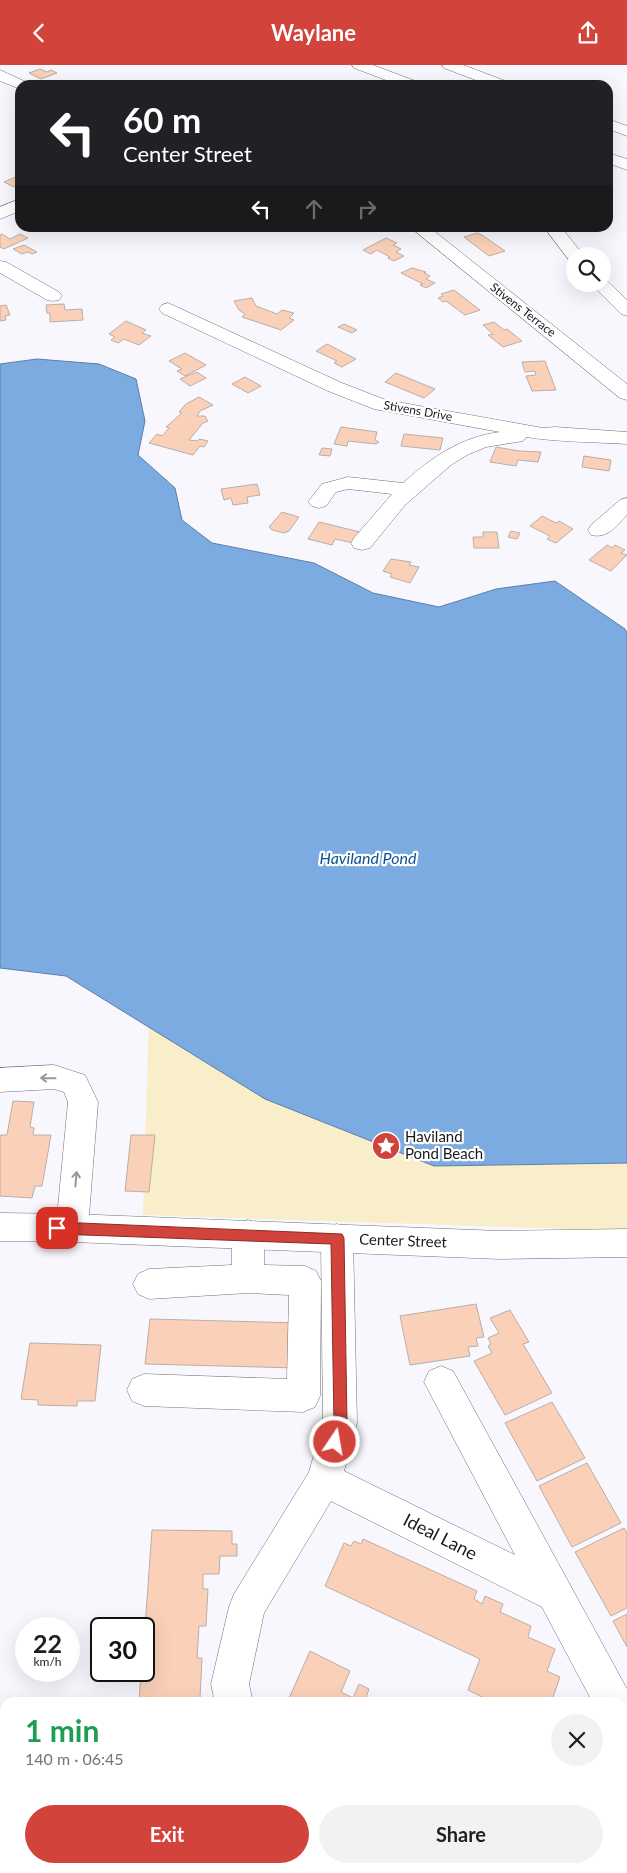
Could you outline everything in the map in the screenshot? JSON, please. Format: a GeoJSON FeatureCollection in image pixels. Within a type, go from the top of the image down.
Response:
{"type":"FeatureCollection","features":[{"type":"Feature","properties":{"kind":"main road"},"geometry":{"type":"LineString","coordinates":[[343,65],[380,80]]}},
{"type":"Feature","properties":{"kind":"main road"},"geometry":{"type":"LineString","coordinates":[[359,65],[400,80]]}},
{"type":"Feature","properties":{"kind":"main road"},"geometry":{"type":"LineString","coordinates":[[449,65],[490,80]]}},
{"type":"Feature","properties":{"kind":"main road"},"geometry":{"type":"LineString","coordinates":[[484,65],[510,80]]}},
{"type":"Feature","properties":{"kind":"main road"},"geometry":{"type":"LineString","coordinates":[[0,75],[15,82]]}},
{"type":"Feature","properties":{"kind":"main road"},"geometry":{"type":"LineString","coordinates":[[613,160],[627,165]]}},
{"type":"Feature","properties":{"kind":"main road"},"geometry":{"type":"LineString","coordinates":[[0,214],[15,206]]}},
{"type":"Feature","properties":{"kind":"main road","name":"Stivens Terrace"},"geometry":{"type":"LineString","coordinates":[[424,232],[627,394]]}},
{"type":"Feature","properties":{"kind":"main road"},"geometry":{"type":"LineString","coordinates":[[556,232],[569,247]]}},
{"type":"Feature","properties":{"kind":"main road"},"geometry":{"type":"LineString","coordinates":[[2,268],[53,296]]}},
{"type":"Feature","properties":{"kind":"main road"},"geometry":{"type":"LineString","coordinates":[[608,292],[627,310]]}},
{"type":"Feature","properties":{"kind":"main road","name":"Stivens Drive"},"geometry":{"type":"LineString","coordinates":[[168,309],[335,387],[380,405],[543,434],[555,433],[627,438]]}},
{"type":"Feature","properties":{"kind":"main road"},"geometry":{"type":"LineString","coordinates":[[362,543],[385,512],[408,490],[452,455],[475,444],[543,434]]}},
{"type":"Feature","properties":{"kind":"main road"},"geometry":{"type":"LineString","coordinates":[[319,502],[329,488],[348,483],[408,490]]}},
{"type":"Feature","properties":{"kind":"main road"},"geometry":{"type":"LineString","coordinates":[[599,530],[627,504]]}},
{"type":"Feature","properties":{"kind":"main road"},"geometry":{"type":"LineString","coordinates":[[0,1080],[54,1077],[75,1084],[82,1102],[72,1228]]}},
{"type":"Feature","properties":{"kind":"main road","name":"Center Street"},"geometry":{"type":"LineString","coordinates":[[0,1227],[72,1228],[500,1245],[627,1243]]}},
{"type":"Feature","properties":{"kind":"main road"},"geometry":{"type":"LineString","coordinates":[[248,1235],[248,1279]]}},
{"type":"Feature","properties":{"kind":"main road"},"geometry":{"type":"LineString","coordinates":[[233,1697],[230,1684],[247,1607],[324,1479],[340,1423],[337,1238]]}},
{"type":"Feature","properties":{"kind":"main road"},"geometry":{"type":"LineString","coordinates":[[144,1390],[303,1397],[305,1281],[248,1279],[149,1284]]}},
{"type":"Feature","properties":{"kind":"main road"},"geometry":{"type":"LineString","coordinates":[[441,1382],[611,1697]]}},
{"type":"Feature","properties":{"kind":"main road","name":"Ideal Lane"},"geometry":{"type":"LineString","coordinates":[[324,1479],[554,1594]]}},
{"type":"Feature","properties":{"kind":"sand","name":"Haviland Pond Beach"},"geometry":{"type":"Polygon","coordinates":[[[149,1015],[627,1055],[627,1229],[598,1230],[143,1215],[149,1015]]]}},
{"type":"Feature","properties":{"kind":"water","name":"Haviland Pond"},"geometry":{"type":"Polygon","coordinates":[[[37,359],[99,364],[136,379],[145,421],[138,455],[175,488],[182,520],[212,543],[314,563],[373,593],[439,607],[496,589],[555,581],[625,629],[627,633],[627,1163],[434,1166],[265,1099],[66,976],[0,968],[0,364],[37,359]]]}},
{"type":"Feature","properties":{"kind":"building"},"geometry":{"type":"Polygon","coordinates":[[[40,69],[47,72],[51,70],[57,73],[41,79],[29,73],[40,69]]]}},
{"type":"Feature","properties":{"kind":"building"},"geometry":{"type":"Polygon","coordinates":[[[15,177],[14,187],[4,182],[15,177]]]}},
{"type":"Feature","properties":{"kind":"building"},"geometry":{"type":"Polygon","coordinates":[[[477,233],[505,251],[489,256],[464,237],[477,233]]]}},
{"type":"Feature","properties":{"kind":"building"},"geometry":{"type":"Polygon","coordinates":[[[2,234],[10,239],[20,234],[28,238],[4,249],[0,247],[0,235],[2,234]]]}},
{"type":"Feature","properties":{"kind":"building"},"geometry":{"type":"Polygon","coordinates":[[[386,238],[397,243],[393,245],[401,249],[396,252],[404,256],[394,261],[377,250],[371,254],[363,250],[386,238]]]}},
{"type":"Feature","properties":{"kind":"building"},"geometry":{"type":"Polygon","coordinates":[[[24,245],[37,252],[22,254],[13,249],[24,245]]]}},
{"type":"Feature","properties":{"kind":"building"},"geometry":{"type":"Polygon","coordinates":[[[412,268],[426,272],[424,273],[430,276],[426,279],[435,283],[426,288],[420,285],[423,284],[401,273],[412,268]]]}},
{"type":"Feature","properties":{"kind":"building"},"geometry":{"type":"Polygon","coordinates":[[[454,290],[480,310],[465,315],[446,301],[443,302],[438,298],[443,296],[441,294],[454,290]]]}},
{"type":"Feature","properties":{"kind":"building"},"geometry":{"type":"Polygon","coordinates":[[[252,298],[256,306],[277,314],[282,310],[294,313],[289,318],[294,320],[281,330],[242,317],[245,314],[239,310],[234,301],[252,298]]]}},
{"type":"Feature","properties":{"kind":"building"},"geometry":{"type":"Polygon","coordinates":[[[64,304],[65,310],[82,309],[83,320],[50,322],[50,313],[47,313],[46,305],[64,304]]]}},
{"type":"Feature","properties":{"kind":"building"},"geometry":{"type":"Polygon","coordinates":[[[6,305],[10,315],[5,316],[6,320],[0,321],[0,306],[6,305]]]}},
{"type":"Feature","properties":{"kind":"building"},"geometry":{"type":"Polygon","coordinates":[[[126,321],[146,330],[142,333],[151,336],[139,345],[124,339],[118,343],[111,340],[115,337],[109,334],[126,321]]]}},
{"type":"Feature","properties":{"kind":"building"},"geometry":{"type":"Polygon","coordinates":[[[494,322],[504,330],[507,329],[522,341],[503,347],[488,335],[493,334],[483,325],[494,322]]]}},
{"type":"Feature","properties":{"kind":"building"},"geometry":{"type":"Polygon","coordinates":[[[344,324],[357,330],[352,333],[338,327],[344,324]]]}},
{"type":"Feature","properties":{"kind":"building"},"geometry":{"type":"Polygon","coordinates":[[[327,344],[356,359],[342,367],[334,363],[337,361],[316,351],[327,344]]]}},
{"type":"Feature","properties":{"kind":"building"},"geometry":{"type":"Polygon","coordinates":[[[185,353],[206,365],[185,376],[177,371],[182,369],[169,361],[185,353]]]}},
{"type":"Feature","properties":{"kind":"building"},"geometry":{"type":"Polygon","coordinates":[[[545,361],[556,390],[532,391],[526,376],[536,375],[535,371],[525,372],[522,362],[545,361]]]}},
{"type":"Feature","properties":{"kind":"building"},"geometry":{"type":"Polygon","coordinates":[[[197,372],[206,378],[190,386],[180,379],[197,372]]]}},
{"type":"Feature","properties":{"kind":"building"},"geometry":{"type":"Polygon","coordinates":[[[396,373],[435,389],[424,398],[385,382],[396,373]]]}},
{"type":"Feature","properties":{"kind":"building"},"geometry":{"type":"Polygon","coordinates":[[[245,377],[261,386],[248,393],[232,384],[245,377]]]}},
{"type":"Feature","properties":{"kind":"building"},"geometry":{"type":"Polygon","coordinates":[[[199,397],[213,405],[200,411],[197,416],[205,416],[208,421],[203,423],[189,440],[197,441],[199,439],[208,441],[204,447],[200,446],[193,455],[149,443],[157,434],[162,436],[169,428],[166,427],[182,413],[179,412],[186,404],[199,397]]]}},
{"type":"Feature","properties":{"kind":"building"},"geometry":{"type":"Polygon","coordinates":[[[341,427],[377,432],[375,440],[379,442],[376,444],[348,441],[347,446],[334,444],[341,427]]]}},
{"type":"Feature","properties":{"kind":"building"},"geometry":{"type":"Polygon","coordinates":[[[404,434],[443,438],[440,450],[401,446],[404,434]]]}},
{"type":"Feature","properties":{"kind":"building"},"geometry":{"type":"Polygon","coordinates":[[[496,447],[541,452],[538,462],[518,460],[516,466],[490,462],[496,447]]]}},
{"type":"Feature","properties":{"kind":"building"},"geometry":{"type":"Polygon","coordinates":[[[322,448],[332,449],[330,456],[319,455],[322,448]]]}},
{"type":"Feature","properties":{"kind":"building"},"geometry":{"type":"Polygon","coordinates":[[[584,456],[611,460],[609,471],[582,467],[584,456]]]}},
{"type":"Feature","properties":{"kind":"building"},"geometry":{"type":"Polygon","coordinates":[[[257,484],[260,495],[247,497],[248,503],[233,505],[231,498],[224,500],[221,489],[257,484]]]}},
{"type":"Feature","properties":{"kind":"building"},"geometry":{"type":"Polygon","coordinates":[[[282,512],[299,517],[289,531],[284,533],[272,530],[269,527],[282,512]]]}},
{"type":"Feature","properties":{"kind":"building"},"geometry":{"type":"Polygon","coordinates":[[[542,516],[556,523],[559,521],[573,529],[556,543],[547,539],[550,536],[530,526],[542,516]]]}},
{"type":"Feature","properties":{"kind":"building"},"geometry":{"type":"Polygon","coordinates":[[[319,522],[360,532],[353,543],[335,539],[332,545],[308,539],[319,522]]]}},
{"type":"Feature","properties":{"kind":"building"},"geometry":{"type":"Polygon","coordinates":[[[511,531],[520,533],[517,539],[508,537],[511,531]]]}},
{"type":"Feature","properties":{"kind":"building"},"geometry":{"type":"Polygon","coordinates":[[[483,532],[497,532],[499,548],[474,548],[473,537],[483,537],[483,532]]]}},
{"type":"Feature","properties":{"kind":"building"},"geometry":{"type":"Polygon","coordinates":[[[607,545],[612,548],[615,545],[625,550],[621,553],[627,555],[611,571],[589,560],[607,545]]]}},
{"type":"Feature","properties":{"kind":"building"},"geometry":{"type":"Polygon","coordinates":[[[391,559],[411,562],[409,565],[419,567],[410,583],[390,577],[392,574],[383,571],[391,559]]]}},
{"type":"Feature","properties":{"kind":"building"},"geometry":{"type":"Polygon","coordinates":[[[13,1101],[34,1102],[30,1127],[34,1128],[33,1135],[51,1135],[42,1186],[35,1186],[32,1198],[0,1196],[0,1135],[7,1135],[13,1101]]]}},
{"type":"Feature","properties":{"kind":"building"},"geometry":{"type":"Polygon","coordinates":[[[131,1135],[155,1135],[149,1192],[125,1191],[131,1135]]]}},
{"type":"Feature","properties":{"kind":"building"},"geometry":{"type":"Polygon","coordinates":[[[476,1304],[484,1337],[476,1338],[478,1346],[468,1347],[470,1356],[410,1365],[400,1316],[476,1304]]]}},
{"type":"Feature","properties":{"kind":"building"},"geometry":{"type":"Polygon","coordinates":[[[510,1310],[529,1342],[523,1344],[552,1393],[505,1415],[474,1361],[492,1353],[488,1346],[491,1344],[488,1338],[499,1333],[490,1318],[510,1310]]]}},
{"type":"Feature","properties":{"kind":"building"},"geometry":{"type":"Polygon","coordinates":[[[150,1319],[300,1323],[298,1368],[145,1364],[150,1319]]]}},
{"type":"Feature","properties":{"kind":"building"},"geometry":{"type":"Polygon","coordinates":[[[30,1343],[101,1345],[95,1401],[77,1401],[77,1406],[38,1405],[38,1400],[21,1399],[30,1343]]]}},
{"type":"Feature","properties":{"kind":"building"},"geometry":{"type":"Polygon","coordinates":[[[552,1402],[585,1458],[537,1481],[505,1423],[552,1402]]]}},
{"type":"Feature","properties":{"kind":"building"},"geometry":{"type":"Polygon","coordinates":[[[587,1463],[621,1523],[572,1547],[539,1486],[587,1463]]]}},
{"type":"Feature","properties":{"kind":"building"},"geometry":{"type":"Polygon","coordinates":[[[624,1528],[627,1533],[627,1608],[611,1616],[575,1552],[624,1528]]]}},
{"type":"Feature","properties":{"kind":"building"},"geometry":{"type":"Polygon","coordinates":[[[152,1530],[232,1531],[232,1544],[237,1544],[237,1556],[220,1556],[219,1574],[203,1574],[203,1589],[208,1589],[206,1626],[199,1626],[197,1658],[202,1658],[200,1697],[139,1697],[140,1682],[155,1682],[155,1617],[146,1617],[152,1530]]]}},
{"type":"Feature","properties":{"kind":"building"},"geometry":{"type":"Polygon","coordinates":[[[363,1539],[477,1591],[474,1599],[482,1604],[485,1596],[503,1604],[500,1612],[531,1626],[528,1637],[555,1649],[547,1671],[560,1677],[553,1697],[482,1697],[468,1690],[480,1659],[325,1586],[344,1543],[351,1546],[354,1541],[361,1544],[363,1539]]]}},
{"type":"Feature","properties":{"kind":"building"},"geometry":{"type":"Polygon","coordinates":[[[627,1614],[627,1647],[613,1621],[627,1614]]]}},
{"type":"Feature","properties":{"kind":"building"},"geometry":{"type":"Polygon","coordinates":[[[310,1651],[350,1671],[341,1692],[351,1697],[290,1697],[310,1651]]]}},
{"type":"Feature","properties":{"kind":"building"},"geometry":{"type":"Polygon","coordinates":[[[359,1684],[369,1689],[366,1697],[353,1697],[359,1684]]]}},
{"type":"Feature","properties":{"kind":"place","name":"Haviland Pond Beach"},"geometry":{"type":"Point","coordinates":[386,1146]}},
{"type":"Feature","properties":{"kind":"route"},"geometry":{"type":"LineString","coordinates":[[57,1228],[337,1238],[340,1423],[335,1442]]}}]}
